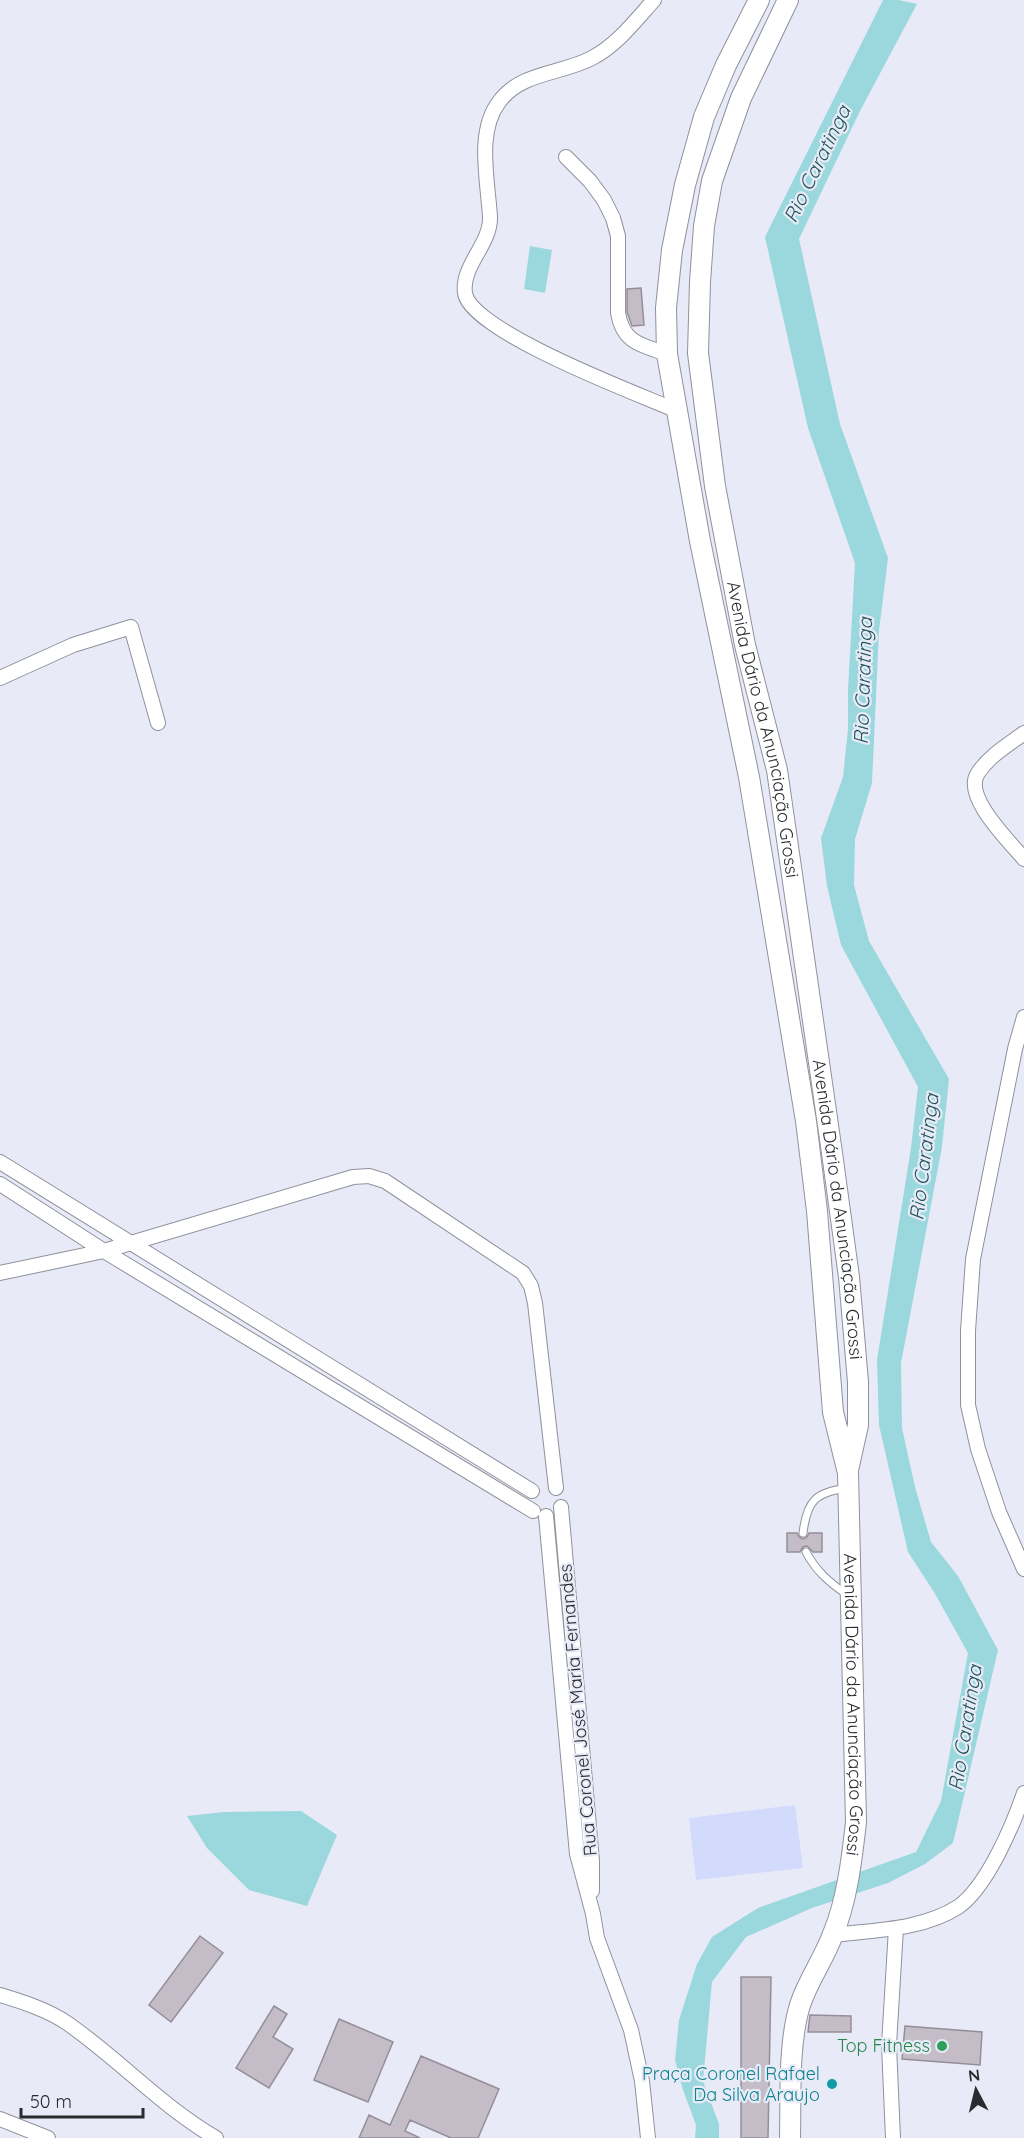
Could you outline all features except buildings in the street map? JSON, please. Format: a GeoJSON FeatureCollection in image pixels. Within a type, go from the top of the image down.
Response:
{"type":"FeatureCollection","features":[{"type":"Feature","properties":{"kind":"main road","name":"Avenida Dário da Anunciação Grossi"},"geometry":{"type":"LineString","coordinates":[[759,0],[726,65],[704,117],[684,185],[672,250],[666,308],[667,354],[675,410],[700,541],[749,777],[806,1121],[817,1211],[833,1412],[848,1480]]}},
{"type":"Feature","properties":{"kind":"main road","name":"Avenida Dário da Anunciação Grossi"},"geometry":{"type":"LineString","coordinates":[[788,0],[741,98],[712,181],[704,226],[698,342],[715,486],[745,645],[777,770],[849,1277],[858,1382],[858,1425],[848,1480],[856,1822],[853,1855],[833,1935]]}},
{"type":"Feature","properties":{"kind":"main road"},"geometry":{"type":"LineString","coordinates":[[749,777],[777,770]]}},
{"type":"Feature","properties":{"kind":"main road"},"geometry":{"type":"LineString","coordinates":[[790,2138],[792,2055],[800,2006],[833,1935]]}},
{"type":"Feature","properties":{"kind":"street"},"geometry":{"type":"LineString","coordinates":[[654,0],[617,41],[592,58],[544,73],[515,87],[499,101],[489,122],[485,138],[490,221],[484,241],[466,278],[465,294],[469,304],[483,317],[548,356],[675,410]]}},
{"type":"Feature","properties":{"kind":"street"},"geometry":{"type":"LineString","coordinates":[[566,157],[590,181],[604,200],[613,218],[618,236],[620,326],[626,336],[638,344],[667,354]]}},
{"type":"Feature","properties":{"kind":"street"},"geometry":{"type":"LineString","coordinates":[[0,678],[73,645],[130,627],[158,723]]}},
{"type":"Feature","properties":{"kind":"street"},"geometry":{"type":"LineString","coordinates":[[1024,734],[995,754],[976,774],[974,789],[987,814],[1024,859]]}},
{"type":"Feature","properties":{"kind":"street"},"geometry":{"type":"LineString","coordinates":[[1024,1017],[1015,1049],[973,1259],[968,1352],[968,1405],[978,1449],[999,1512],[1024,1569]]}},
{"type":"Feature","properties":{"kind":"street"},"geometry":{"type":"LineString","coordinates":[[0,1162],[532,1491]]}},
{"type":"Feature","properties":{"kind":"street"},"geometry":{"type":"LineString","coordinates":[[0,1273],[104,1251],[353,1177],[369,1176],[385,1181],[523,1272],[531,1286],[535,1303],[556,1488]]}},
{"type":"Feature","properties":{"kind":"street"},"geometry":{"type":"LineString","coordinates":[[0,1184],[104,1251],[539,1514],[553,1515],[561,1507],[562,1497],[552,1485],[541,1485],[532,1491],[530,1501],[539,1514]]}},
{"type":"Feature","properties":{"kind":"street"},"geometry":{"type":"LineString","coordinates":[[79,1235],[80,1227],[87,1223],[98,1222]]}},
{"type":"Feature","properties":{"kind":"street","name":"Rua Coronel José Maria Fernandes"},"geometry":{"type":"LineString","coordinates":[[561,1507],[592,1862],[593,1914]]}},
{"type":"Feature","properties":{"kind":"street","name":"Rua Coronel José Maria Fernandes"},"geometry":{"type":"LineString","coordinates":[[539,1514],[577,1854],[597,1938],[631,2030],[642,2080],[648,2138]]}},
{"type":"Feature","properties":{"kind":"street"},"geometry":{"type":"LineString","coordinates":[[833,1935],[896,1928],[939,1916],[959,1906],[979,1884],[998,1854],[1024,1793]]}},
{"type":"Feature","properties":{"kind":"street"},"geometry":{"type":"LineString","coordinates":[[893,2138],[889,2045],[896,1928]]}},
{"type":"Feature","properties":{"kind":"street"},"geometry":{"type":"LineString","coordinates":[[0,1995],[42,2010],[66,2023],[163,2102],[216,2138]]}},
{"type":"Feature","properties":{"kind":"street"},"geometry":{"type":"LineString","coordinates":[[0,2119],[48,2138]]}},
{"type":"Feature","properties":{"kind":"lane"},"geometry":{"type":"LineString","coordinates":[[802,1533],[804,1519],[811,1504],[819,1496],[848,1480]]}},
{"type":"Feature","properties":{"kind":"lane"},"geometry":{"type":"LineString","coordinates":[[806,1552],[825,1580],[851,1597]]}},
{"type":"Feature","properties":{"kind":"shaded area"},"geometry":{"type":"Polygon","coordinates":[[[795,1805],[803,1868],[696,1880],[689,1818],[795,1805]]]}},
{"type":"Feature","properties":{"kind":"water","name":"Rio Caratinga"},"geometry":{"type":"Polygon","coordinates":[[[883,0],[899,0],[917,4],[860,111],[799,239],[840,424],[888,558],[879,631],[872,783],[855,839],[854,885],[869,941],[949,1079],[942,1147],[901,1363],[902,1428],[915,1487],[931,1542],[958,1576],[998,1650],[953,1843],[925,1864],[888,1883],[812,1908],[746,1937],[712,1982],[703,2081],[719,2124],[719,2138],[695,2138],[696,2125],[675,2060],[679,2020],[697,1964],[712,1937],[758,1908],[916,1852],[941,1801],[968,1653],[934,1592],[908,1552],[879,1425],[877,1360],[911,1148],[918,1087],[841,945],[827,886],[821,838],[843,777],[848,729],[855,563],[808,428],[765,237],[883,0]]]}},
{"type":"Feature","properties":{"kind":"water"},"geometry":{"type":"Polygon","coordinates":[[[530,246],[552,250],[545,293],[524,289],[530,246]]]}},
{"type":"Feature","properties":{"kind":"water"},"geometry":{"type":"Polygon","coordinates":[[[301,1811],[337,1835],[307,1906],[249,1890],[207,1848],[187,1816],[224,1812],[301,1811]]]}},
{"type":"Feature","properties":{"kind":"place","name":"Top Fitness"},"geometry":{"type":"Point","coordinates":[942,2046]}},
{"type":"Feature","properties":{"kind":"place","name":"Praça Coronel Rafael Da Silva Araujo"},"geometry":{"type":"Point","coordinates":[832,2084]}}]}
